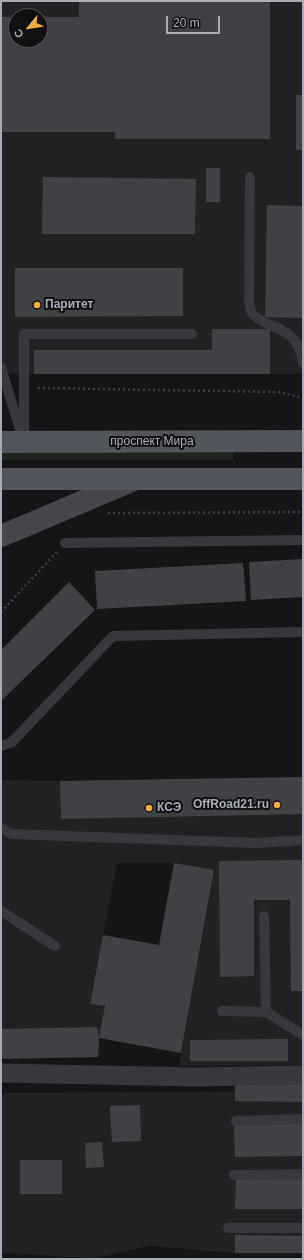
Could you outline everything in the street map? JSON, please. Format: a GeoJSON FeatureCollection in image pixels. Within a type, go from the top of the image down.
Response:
{"type":"FeatureCollection","features":[{"type":"Feature","properties":{"kind":"main road","name":"проспект Мира"},"geometry":{"type":"LineString","coordinates":[[1,442],[303,441]]}},
{"type":"Feature","properties":{"kind":"main road"},"geometry":{"type":"LineString","coordinates":[[1,479],[303,479]]}},
{"type":"Feature","properties":{"kind":"street"},"geometry":{"type":"LineString","coordinates":[[1,432],[24,442]]}},
{"type":"Feature","properties":{"kind":"street"},"geometry":{"type":"LineString","coordinates":[[1,536],[136,479]]}},
{"type":"Feature","properties":{"kind":"street"},"geometry":{"type":"LineString","coordinates":[[1,1073],[196,1077],[303,1076]]}},
{"type":"Feature","properties":{"kind":"lane"},"geometry":{"type":"LineString","coordinates":[[250,177],[249,302],[252,314],[260,321],[285,330],[296,340],[302,352],[303,362]]}},
{"type":"Feature","properties":{"kind":"lane"},"geometry":{"type":"LineString","coordinates":[[24,442],[24,334],[192,334]]}},
{"type":"Feature","properties":{"kind":"lane"},"geometry":{"type":"LineString","coordinates":[[1,367],[24,442]]}},
{"type":"Feature","properties":{"kind":"lane"},"geometry":{"type":"LineString","coordinates":[[65,543],[303,540]]}},
{"type":"Feature","properties":{"kind":"lane"},"geometry":{"type":"LineString","coordinates":[[1,746],[12,742],[113,636],[303,632]]}},
{"type":"Feature","properties":{"kind":"lane"},"geometry":{"type":"LineString","coordinates":[[1,828],[11,834],[257,843],[303,840]]}},
{"type":"Feature","properties":{"kind":"lane"},"geometry":{"type":"LineString","coordinates":[[1,910],[55,946]]}},
{"type":"Feature","properties":{"kind":"lane"},"geometry":{"type":"LineString","coordinates":[[264,916],[266,1012]]}},
{"type":"Feature","properties":{"kind":"lane"},"geometry":{"type":"LineString","coordinates":[[222,1011],[266,1012],[303,1035]]}},
{"type":"Feature","properties":{"kind":"lane"},"geometry":{"type":"LineString","coordinates":[[236,1121],[303,1119]]}},
{"type":"Feature","properties":{"kind":"lane"},"geometry":{"type":"LineString","coordinates":[[234,1175],[303,1174]]}},
{"type":"Feature","properties":{"kind":"lane"},"geometry":{"type":"LineString","coordinates":[[228,1228],[303,1228]]}},
{"type":"Feature","properties":{"kind":"path"},"geometry":{"type":"LineString","coordinates":[[24,387],[279,392],[303,398]]}},
{"type":"Feature","properties":{"kind":"path"},"geometry":{"type":"LineString","coordinates":[[103,513],[303,512]]}},
{"type":"Feature","properties":{"kind":"path"},"geometry":{"type":"LineString","coordinates":[[1,612],[65,543]]}},
{"type":"Feature","properties":{"kind":"shaded area"},"geometry":{"type":"Polygon","coordinates":[[[1,1],[303,1],[303,374],[1,374],[1,1]]]}},
{"type":"Feature","properties":{"kind":"shaded area"},"geometry":{"type":"Polygon","coordinates":[[[1,452],[233,452],[233,460],[1,460],[1,452]]]}},
{"type":"Feature","properties":{"kind":"shaded area"},"geometry":{"type":"Polygon","coordinates":[[[303,777],[303,1065],[179,1066],[214,871],[174,863],[117,863],[90,1004],[105,1006],[98,1057],[1,1059],[1,780],[60,781],[303,777]]]}},
{"type":"Feature","properties":{"kind":"shaded area"},"geometry":{"type":"Polygon","coordinates":[[[303,1091],[303,1253],[235,1253],[149,1246],[95,1258],[1,1253],[1,1093],[303,1091]]]}},
{"type":"Feature","properties":{"kind":"building"},"geometry":{"type":"Polygon","coordinates":[[[79,1],[270,1],[270,139],[115,139],[115,132],[2,132],[1,17],[8,17],[8,48],[48,48],[48,17],[79,17],[79,1]]]}},
{"type":"Feature","properties":{"kind":"building"},"geometry":{"type":"Polygon","coordinates":[[[296,95],[303,95],[303,150],[296,150],[296,95]]]}},
{"type":"Feature","properties":{"kind":"building"},"geometry":{"type":"Polygon","coordinates":[[[206,168],[220,168],[220,202],[206,202],[206,168]]]}},
{"type":"Feature","properties":{"kind":"building"},"geometry":{"type":"Polygon","coordinates":[[[43,177],[196,179],[195,234],[42,234],[43,177]]]}},
{"type":"Feature","properties":{"kind":"building"},"geometry":{"type":"Polygon","coordinates":[[[267,205],[303,206],[303,318],[265,317],[267,205]]]}},
{"type":"Feature","properties":{"kind":"building"},"geometry":{"type":"Polygon","coordinates":[[[15,268],[183,268],[183,316],[15,317],[15,268]]]}},
{"type":"Feature","properties":{"kind":"building"},"geometry":{"type":"Polygon","coordinates":[[[212,329],[270,329],[270,374],[34,374],[34,350],[212,350],[212,329]]]}},
{"type":"Feature","properties":{"kind":"building"},"geometry":{"type":"Polygon","coordinates":[[[303,559],[303,597],[251,600],[249,562],[303,559]]]}},
{"type":"Feature","properties":{"kind":"building"},"geometry":{"type":"Polygon","coordinates":[[[243,563],[246,601],[97,609],[95,571],[243,563]]]}},
{"type":"Feature","properties":{"kind":"building"},"geometry":{"type":"Polygon","coordinates":[[[69,582],[95,610],[1,701],[1,650],[69,582]]]}},
{"type":"Feature","properties":{"kind":"building"},"geometry":{"type":"Polygon","coordinates":[[[303,777],[303,814],[61,819],[60,781],[303,777]]]}},
{"type":"Feature","properties":{"kind":"building"},"geometry":{"type":"Polygon","coordinates":[[[303,860],[303,991],[291,991],[290,900],[254,900],[254,976],[220,977],[219,861],[303,860]]]}},
{"type":"Feature","properties":{"kind":"building"},"geometry":{"type":"Polygon","coordinates":[[[174,863],[214,870],[181,1053],[99,1038],[105,1006],[90,1004],[103,935],[159,945],[174,863]]]}},
{"type":"Feature","properties":{"kind":"building"},"geometry":{"type":"Polygon","coordinates":[[[97,1027],[99,1038],[98,1057],[1,1059],[1,1029],[97,1027]]]}},
{"type":"Feature","properties":{"kind":"building"},"geometry":{"type":"Polygon","coordinates":[[[288,1039],[288,1061],[190,1061],[190,1040],[288,1039]]]}},
{"type":"Feature","properties":{"kind":"building"},"geometry":{"type":"Polygon","coordinates":[[[235,1084],[303,1084],[303,1102],[235,1101],[235,1084]]]}},
{"type":"Feature","properties":{"kind":"building"},"geometry":{"type":"Polygon","coordinates":[[[140,1105],[141,1141],[112,1142],[110,1106],[140,1105]]]}},
{"type":"Feature","properties":{"kind":"building"},"geometry":{"type":"Polygon","coordinates":[[[303,1123],[303,1156],[235,1157],[234,1124],[303,1123]]]}},
{"type":"Feature","properties":{"kind":"building"},"geometry":{"type":"Polygon","coordinates":[[[102,1142],[104,1167],[86,1168],[85,1143],[102,1142]]]}},
{"type":"Feature","properties":{"kind":"building"},"geometry":{"type":"Polygon","coordinates":[[[20,1160],[62,1160],[62,1194],[20,1194],[20,1160]]]}},
{"type":"Feature","properties":{"kind":"building"},"geometry":{"type":"Polygon","coordinates":[[[236,1177],[303,1177],[303,1209],[235,1209],[236,1177]]]}},
{"type":"Feature","properties":{"kind":"building"},"geometry":{"type":"Polygon","coordinates":[[[235,1235],[303,1236],[303,1253],[235,1253],[235,1235]]]}},
{"type":"Feature","properties":{"kind":"place","name":"Паритет"},"geometry":{"type":"Point","coordinates":[37,305]}},
{"type":"Feature","properties":{"kind":"place","name":"OffRoad21.ru"},"geometry":{"type":"Point","coordinates":[277,805]}},
{"type":"Feature","properties":{"kind":"place","name":"КСЭ"},"geometry":{"type":"Point","coordinates":[149,808]}}]}
